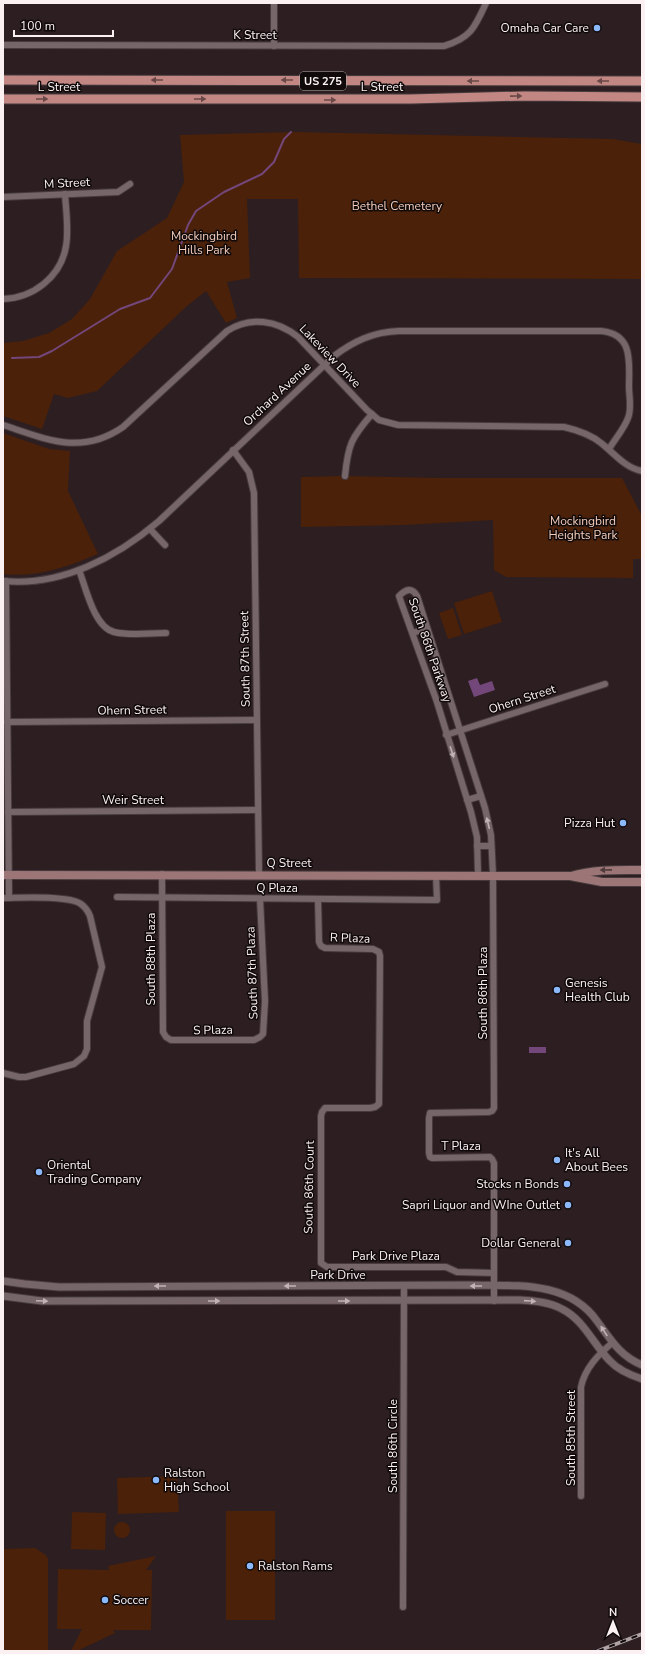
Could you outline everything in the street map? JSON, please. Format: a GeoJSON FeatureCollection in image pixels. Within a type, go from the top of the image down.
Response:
{"type":"FeatureCollection","features":[{"type":"Feature","properties":{"kind":"main road","name":"L Street"},"geometry":{"type":"LineString","coordinates":[[3,80],[642,81]]}},
{"type":"Feature","properties":{"kind":"main road","name":"L Street"},"geometry":{"type":"LineString","coordinates":[[3,99],[396,99],[524,96],[642,97]]}},
{"type":"Feature","properties":{"kind":"main road","name":"Q Street"},"geometry":{"type":"LineString","coordinates":[[570,876],[586,871],[642,870]]}},
{"type":"Feature","properties":{"kind":"main road","name":"Q Street"},"geometry":{"type":"LineString","coordinates":[[5,873],[570,876],[602,882],[642,882]]}},
{"type":"Feature","properties":{"kind":"street"},"geometry":{"type":"LineString","coordinates":[[274,3],[274,46]]}},
{"type":"Feature","properties":{"kind":"street","name":"K Street"},"geometry":{"type":"LineString","coordinates":[[3,45],[444,46],[460,40],[471,32],[486,3]]}},
{"type":"Feature","properties":{"kind":"street","name":"M Street"},"geometry":{"type":"LineString","coordinates":[[3,197],[118,192],[130,184]]}},
{"type":"Feature","properties":{"kind":"street"},"geometry":{"type":"LineString","coordinates":[[3,299],[17,298],[31,293],[47,282],[58,269],[64,255],[67,239],[65,194]]}},
{"type":"Feature","properties":{"kind":"street","name":"Lakeview Drive"},"geometry":{"type":"LineString","coordinates":[[3,425],[66,444],[88,442],[110,435],[123,427],[227,331],[243,324],[257,322],[272,323],[286,328],[298,337],[372,414],[380,420],[398,425],[564,427],[586,434],[609,449],[628,465],[642,471]]}},
{"type":"Feature","properties":{"kind":"street","name":"Orchard Avenue"},"geometry":{"type":"LineString","coordinates":[[4,581],[29,581],[71,573],[117,552],[150,529],[334,356],[355,342],[371,335],[387,331],[605,332],[612,334],[622,340],[629,355],[630,412],[609,449]]}},
{"type":"Feature","properties":{"kind":"street"},"geometry":{"type":"LineString","coordinates":[[346,476],[347,455],[351,442],[358,430],[372,414]]}},
{"type":"Feature","properties":{"kind":"street","name":"South 87th Street"},"geometry":{"type":"LineString","coordinates":[[233,450],[249,472],[254,493],[258,874]]}},
{"type":"Feature","properties":{"kind":"street"},"geometry":{"type":"LineString","coordinates":[[150,529],[165,545]]}},
{"type":"Feature","properties":{"kind":"street"},"geometry":{"type":"LineString","coordinates":[[79,570],[97,620],[104,627],[118,633],[166,634]]}},
{"type":"Feature","properties":{"kind":"street"},"geometry":{"type":"LineString","coordinates":[[3,1073],[19,1077],[26,1076],[74,1064],[84,1056],[88,1041],[87,1021],[102,967],[90,916],[87,910],[80,903],[69,899],[6,898],[5,873],[8,812],[4,581]]}},
{"type":"Feature","properties":{"kind":"street","name":"South 86th Parkway"},"geometry":{"type":"LineString","coordinates":[[478,875],[477,837],[437,702],[400,596],[404,591],[410,590],[417,596],[450,697],[481,796],[491,835],[493,875]]}},
{"type":"Feature","properties":{"kind":"street"},"geometry":{"type":"LineString","coordinates":[[413,633],[427,628]]}},
{"type":"Feature","properties":{"kind":"street","name":"Ohern Street"},"geometry":{"type":"LineString","coordinates":[[446,735],[605,684]]}},
{"type":"Feature","properties":{"kind":"street"},"geometry":{"type":"LineString","coordinates":[[437,702],[450,697]]}},
{"type":"Feature","properties":{"kind":"street","name":"Ohern Street"},"geometry":{"type":"LineString","coordinates":[[7,722],[257,720]]}},
{"type":"Feature","properties":{"kind":"street"},"geometry":{"type":"LineString","coordinates":[[467,800],[481,796]]}},
{"type":"Feature","properties":{"kind":"street","name":"Weir Street"},"geometry":{"type":"LineString","coordinates":[[8,812],[258,810]]}},
{"type":"Feature","properties":{"kind":"street"},"geometry":{"type":"LineString","coordinates":[[477,846],[491,846]]}},
{"type":"Feature","properties":{"kind":"street","name":"South 88th Plaza"},"geometry":{"type":"LineString","coordinates":[[162,874],[163,1032],[166,1037],[171,1040]]}},
{"type":"Feature","properties":{"kind":"street","name":"Q Plaza"},"geometry":{"type":"LineString","coordinates":[[117,897],[437,900],[436,875]]}},
{"type":"Feature","properties":{"kind":"street","name":"South 86th Plaza"},"geometry":{"type":"LineString","coordinates":[[430,1157],[430,1113],[492,1111],[494,1108],[493,875]]}},
{"type":"Feature","properties":{"kind":"street","name":"South 87th Plaza"},"geometry":{"type":"LineString","coordinates":[[254,1040],[260,1038],[264,1030],[260,899]]}},
{"type":"Feature","properties":{"kind":"street","name":"R Plaza"},"geometry":{"type":"LineString","coordinates":[[318,899],[319,942],[321,946],[325,948],[373,949],[379,952],[380,956],[379,1101],[377,1105],[370,1108],[328,1108],[324,1110]]}},
{"type":"Feature","properties":{"kind":"street","name":"S Plaza"},"geometry":{"type":"LineString","coordinates":[[171,1040],[254,1040]]}},
{"type":"Feature","properties":{"kind":"street","name":"South 86th Court"},"geometry":{"type":"LineString","coordinates":[[322,1264],[320,1260],[320,1178],[321,1116],[324,1110]]}},
{"type":"Feature","properties":{"kind":"street","name":"T Plaza"},"geometry":{"type":"LineString","coordinates":[[430,1157],[490,1157],[492,1159],[494,1163],[494,1273]]}},
{"type":"Feature","properties":{"kind":"street","name":"Park Drive Plaza"},"geometry":{"type":"LineString","coordinates":[[322,1264],[327,1266],[446,1267],[457,1272],[494,1273]]}},
{"type":"Feature","properties":{"kind":"street"},"geometry":{"type":"LineString","coordinates":[[494,1273],[494,1301]]}},
{"type":"Feature","properties":{"kind":"street","name":"Park Drive"},"geometry":{"type":"LineString","coordinates":[[3,1280],[24,1284],[59,1287],[537,1287],[548,1289],[569,1297],[590,1312],[612,1343],[632,1362],[642,1365]]}},
{"type":"Feature","properties":{"kind":"street","name":"South 86th Circle"},"geometry":{"type":"LineString","coordinates":[[403,1607],[404,1286]]}},
{"type":"Feature","properties":{"kind":"street"},"geometry":{"type":"LineString","coordinates":[[3,1296],[42,1301],[541,1302],[563,1309],[576,1318],[602,1352],[617,1368],[642,1379]]}},
{"type":"Feature","properties":{"kind":"street","name":"South 85th Street"},"geometry":{"type":"LineString","coordinates":[[581,1496],[581,1387],[585,1374],[602,1352],[612,1343]]}},
{"type":"Feature","properties":{"kind":"green space","name":"Bethel Cemetery"},"geometry":{"type":"Polygon","coordinates":[[[296,132],[613,139],[642,144],[642,279],[299,278],[298,199],[247,199],[250,278],[227,282],[237,318],[226,323],[206,291],[187,306],[97,391],[68,398],[54,394],[42,429],[3,416],[3,343],[23,341],[49,333],[72,319],[90,299],[117,251],[167,218],[184,182],[180,135],[296,132]]]}},
{"type":"Feature","properties":{"kind":"green space"},"geometry":{"type":"Polygon","coordinates":[[[3,433],[49,449],[70,451],[68,491],[98,554],[63,567],[40,573],[15,575],[3,574],[3,433]]]}},
{"type":"Feature","properties":{"kind":"green space","name":"Mockingbird Heights Park"},"geometry":{"type":"Polygon","coordinates":[[[342,476],[442,478],[622,478],[642,514],[642,559],[633,559],[633,578],[506,577],[494,570],[493,520],[405,525],[301,527],[301,477],[342,476]]]}},
{"type":"Feature","properties":{"kind":"green space"},"geometry":{"type":"Polygon","coordinates":[[[492,591],[502,622],[464,634],[454,603],[492,591]]]}},
{"type":"Feature","properties":{"kind":"green space"},"geometry":{"type":"Polygon","coordinates":[[[453,608],[462,635],[448,639],[439,613],[453,608]]]}},
{"type":"Feature","properties":{"kind":"green space"},"geometry":{"type":"Polygon","coordinates":[[[177,1476],[179,1512],[118,1514],[117,1478],[177,1476]]]}},
{"type":"Feature","properties":{"kind":"green space","name":"Ralston Rams"},"geometry":{"type":"Polygon","coordinates":[[[226,1511],[275,1511],[275,1620],[226,1620],[226,1511]]]}},
{"type":"Feature","properties":{"kind":"green space"},"geometry":{"type":"Polygon","coordinates":[[[72,1512],[106,1513],[105,1550],[71,1549],[72,1512]]]}},
{"type":"Feature","properties":{"kind":"green space"},"geometry":{"type":"Polygon","coordinates":[[[122,1522],[128,1524],[130,1530],[128,1536],[122,1538],[116,1536],[114,1530],[116,1524],[122,1522]]]}},
{"type":"Feature","properties":{"kind":"green space"},"geometry":{"type":"Polygon","coordinates":[[[35,1548],[46,1555],[48,1559],[48,1651],[3,1651],[3,1549],[35,1548]]]}},
{"type":"Feature","properties":{"kind":"green space","name":"Soccer"},"geometry":{"type":"Polygon","coordinates":[[[156,1556],[146,1570],[152,1570],[151,1630],[113,1630],[115,1633],[77,1651],[71,1651],[82,1629],[57,1629],[58,1569],[109,1570],[108,1566],[156,1556]]]}},
{"type":"Feature","properties":{"kind":"shaded area"},"geometry":{"type":"Polygon","coordinates":[[[477,678],[480,685],[492,681],[495,690],[474,697],[468,681],[477,678]]]}},
{"type":"Feature","properties":{"kind":"shaded area"},"geometry":{"type":"Polygon","coordinates":[[[529,1047],[546,1047],[546,1053],[529,1053],[529,1047]]]}},
{"type":"Feature","properties":{"kind":"waterway"},"geometry":{"type":"LineString","coordinates":[[12,358],[39,357],[52,351],[120,309],[150,298],[172,269],[188,225],[196,211],[224,192],[262,174],[274,162],[284,139],[291,132]]}},
{"type":"Feature","properties":{"kind":"railway"},"geometry":{"type":"LineString","coordinates":[[598,1651],[642,1634]]}},
{"type":"Feature","properties":{"kind":"place","name":"Omaha Car Care"},"geometry":{"type":"Point","coordinates":[597,28]}},
{"type":"Feature","properties":{"kind":"place","name":"Pizza Hut"},"geometry":{"type":"Point","coordinates":[623,823]}},
{"type":"Feature","properties":{"kind":"place","name":"Genesis Health Club"},"geometry":{"type":"Point","coordinates":[557,990]}},
{"type":"Feature","properties":{"kind":"place","name":"It's All About Bees"},"geometry":{"type":"Point","coordinates":[557,1160]}},
{"type":"Feature","properties":{"kind":"place","name":"Oriental Trading Company"},"geometry":{"type":"Point","coordinates":[39,1172]}},
{"type":"Feature","properties":{"kind":"place","name":"Stocks n Bonds"},"geometry":{"type":"Point","coordinates":[567,1184]}},
{"type":"Feature","properties":{"kind":"place","name":"Sapri Liquor and WIne Outlet"},"geometry":{"type":"Point","coordinates":[568,1205]}},
{"type":"Feature","properties":{"kind":"place","name":"Dollar General"},"geometry":{"type":"Point","coordinates":[568,1243]}},
{"type":"Feature","properties":{"kind":"place","name":"Ralston High School"},"geometry":{"type":"Point","coordinates":[156,1480]}},
{"type":"Feature","properties":{"kind":"place","name":"Ralston Rams"},"geometry":{"type":"Point","coordinates":[250,1566]}},
{"type":"Feature","properties":{"kind":"place","name":"Soccer"},"geometry":{"type":"Point","coordinates":[105,1600]}},
{"type":"Feature","properties":{"kind":"park label","name":"Mockingbird Hills Park"},"geometry":{"type":"Point","coordinates":[204,243]}}]}
